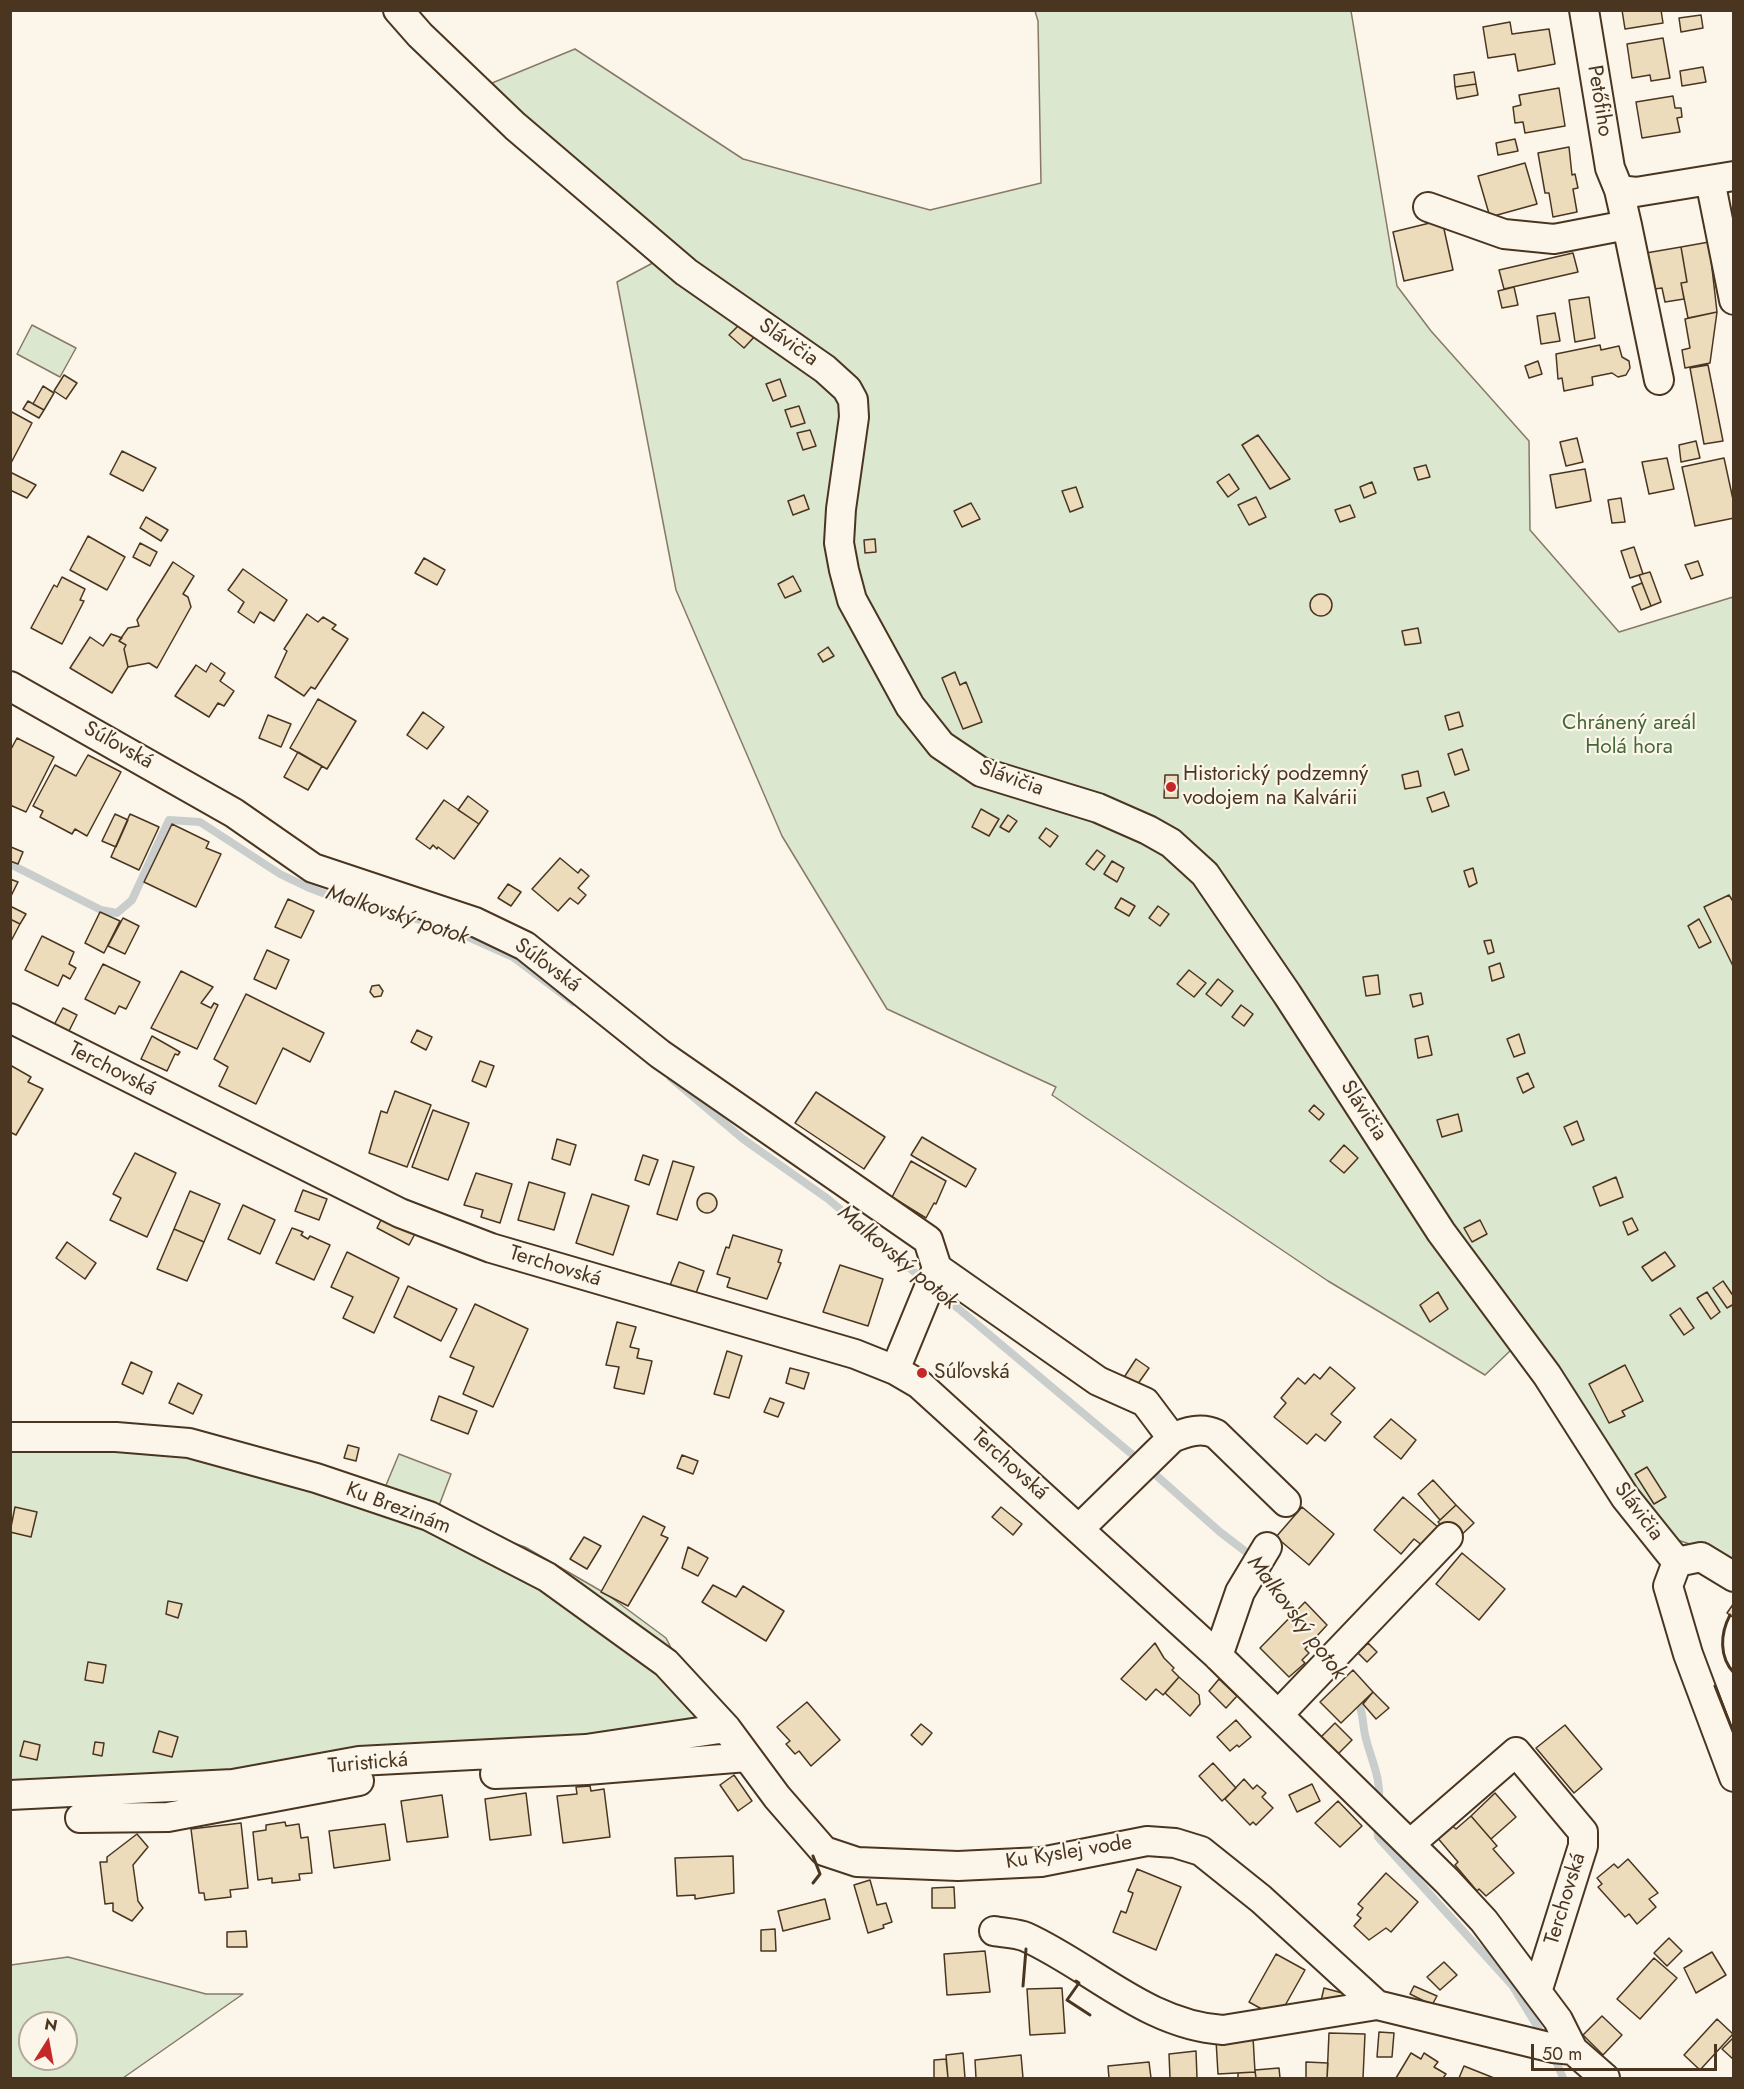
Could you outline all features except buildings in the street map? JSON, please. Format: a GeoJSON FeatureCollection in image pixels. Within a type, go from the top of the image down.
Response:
{"type":"FeatureCollection","features":[{"type":"Feature","properties":{"kind":"street","name":"Slávičia"},"geometry":{"type":"LineString","coordinates":[[398,10],[420,35],[515,126],[686,272],[825,369],[847,388],[853,400],[854,417],[841,509],[839,543],[843,570],[852,600],[910,706],[941,745],[981,772],[1098,808],[1148,830],[1171,843],[1205,874],[1287,994],[1441,1232],[1547,1376],[1625,1497],[1677,1562]]}},
{"type":"Feature","properties":{"kind":"street","name":"Petőfiho"},"geometry":{"type":"LineString","coordinates":[[1584,10],[1610,168],[1619,189],[1659,380]]}},
{"type":"Feature","properties":{"kind":"street"},"geometry":{"type":"LineString","coordinates":[[1619,189],[1636,192],[1722,178],[1734,300]]}},
{"type":"Feature","properties":{"kind":"street"},"geometry":{"type":"LineString","coordinates":[[1428,207],[1504,234],[1554,239],[1627,225]]}},
{"type":"Feature","properties":{"kind":"street","name":"Súľovská"},"geometry":{"type":"LineString","coordinates":[[10,686],[234,813],[313,868],[465,918],[525,946],[660,1054],[928,1240],[937,1268]]}},
{"type":"Feature","properties":{"kind":"street","name":"Terchovská"},"geometry":{"type":"LineString","coordinates":[[10,1018],[400,1213],[491,1248],[855,1354],[895,1370],[919,1384],[1218,1656],[1401,1835],[1484,1921],[1558,2020],[1552,2047],[1605,2079]]}},
{"type":"Feature","properties":{"kind":"street"},"geometry":{"type":"LineString","coordinates":[[895,1370],[937,1268],[1098,1381],[1145,1402],[1164,1445]]}},
{"type":"Feature","properties":{"kind":"street"},"geometry":{"type":"LineString","coordinates":[[1079,1529],[1164,1445],[1197,1431],[1207,1430],[1216,1434],[1286,1502]]}},
{"type":"Feature","properties":{"kind":"street","name":"Ku Brezinám"},"geometry":{"type":"LineString","coordinates":[[10,1437],[116,1437],[189,1443],[316,1478],[429,1516],[546,1576],[666,1663],[726,1728]]}},
{"type":"Feature","properties":{"kind":"street"},"geometry":{"type":"LineString","coordinates":[[1278,1714],[1448,1537]]}},
{"type":"Feature","properties":{"kind":"street"},"geometry":{"type":"LineString","coordinates":[[1218,1656],[1240,1592],[1267,1547]]}},
{"type":"Feature","properties":{"kind":"street","name":"Slávičia"},"geometry":{"type":"LineString","coordinates":[[1677,1562],[1701,1557],[1734,1577]]}},
{"type":"Feature","properties":{"kind":"street","name":"Slávičia"},"geometry":{"type":"LineString","coordinates":[[1677,1562],[1668,1586],[1688,1654],[1734,1777]]}},
{"type":"Feature","properties":{"kind":"street","name":"Ku Kyslej vode"},"geometry":{"type":"LineString","coordinates":[[726,1728],[777,1797],[825,1851],[857,1862],[958,1866],[1041,1862],[1147,1841],[1174,1842],[1201,1851],[1261,1899],[1377,2005]]}},
{"type":"Feature","properties":{"kind":"street","name":"Turistická"},"geometry":{"type":"LineString","coordinates":[[10,1795],[233,1784],[359,1761],[586,1749],[726,1728]]}},
{"type":"Feature","properties":{"kind":"street","name":"Terchovská"},"geometry":{"type":"LineString","coordinates":[[1401,1835],[1516,1752],[1583,1832],[1583,1846],[1537,1992]]}},
{"type":"Feature","properties":{"kind":"street","name":"Turistická"},"geometry":{"type":"LineString","coordinates":[[80,1818],[168,1816],[386,1776],[587,1770],[747,1757]]}},
{"type":"Feature","properties":{"kind":"street","name":"Ku Kyslej vode"},"geometry":{"type":"LineString","coordinates":[[994,1931],[1024,1936],[1133,2000],[1199,2028],[1223,2030],[1377,2005],[1552,2047]]}},
{"type":"Feature","properties":{"kind":"green space","name":"Chránený areál Holá hora"},"geometry":{"type":"Polygon","coordinates":[[[1035,11],[1351,11],[1397,286],[1431,331],[1529,441],[1530,530],[1619,632],[1733,597],[1733,1559],[1669,1537],[1511,1350],[1485,1375],[1328,1281],[1052,1095],[1056,1087],[887,1009],[782,836],[676,590],[617,282],[664,257],[475,90],[575,49],[743,159],[930,210],[1041,183],[1038,21],[1035,11]]]}},
{"type":"Feature","properties":{"kind":"green space"},"geometry":{"type":"Polygon","coordinates":[[[32,325],[76,348],[60,377],[17,354],[32,325]]]}},
{"type":"Feature","properties":{"kind":"green space"},"geometry":{"type":"Polygon","coordinates":[[[11,1423],[117,1426],[425,1512],[525,1547],[608,1595],[666,1638],[709,1722],[11,1803],[11,1423]]]}},
{"type":"Feature","properties":{"kind":"green space"},"geometry":{"type":"Polygon","coordinates":[[[399,1454],[451,1474],[437,1511],[384,1490],[399,1454]]]}},
{"type":"Feature","properties":{"kind":"green space"},"geometry":{"type":"Polygon","coordinates":[[[68,1957],[206,1994],[243,1994],[123,2078],[11,2078],[11,1965],[68,1957]]]}},
{"type":"Feature","properties":{"kind":"waterway","name":"Malkovský potok"},"geometry":{"type":"LineString","coordinates":[[10,864],[101,910],[117,913],[132,900],[169,820],[200,822],[280,874],[307,887],[333,897],[446,927],[513,957],[573,1002]]}},
{"type":"Feature","properties":{"kind":"waterway","name":"Malkovský potok"},"geometry":{"type":"LineString","coordinates":[[671,1078],[743,1139],[828,1199],[926,1282]]}},
{"type":"Feature","properties":{"kind":"waterway","name":"Malkovský potok"},"geometry":{"type":"LineString","coordinates":[[935,1289],[1140,1461]]}},
{"type":"Feature","properties":{"kind":"waterway","name":"Malkovský potok"},"geometry":{"type":"LineString","coordinates":[[1149,1469],[1220,1532],[1254,1558]]}},
{"type":"Feature","properties":{"kind":"waterway","name":"Malkovský potok"},"geometry":{"type":"LineString","coordinates":[[1262,1567],[1300,1621]]}},
{"type":"Feature","properties":{"kind":"waterway","name":"Malkovský potok"},"geometry":{"type":"LineString","coordinates":[[1308,1633],[1325,1658]]}},
{"type":"Feature","properties":{"kind":"waterway","name":"Malkovský potok"},"geometry":{"type":"LineString","coordinates":[[1356,1699],[1359,1703],[1377,1778],[1379,1802]]}},
{"type":"Feature","properties":{"kind":"waterway","name":"Malkovský potok"},"geometry":{"type":"LineString","coordinates":[[1377,1823],[1378,1837],[1512,1985],[1545,2039]]}},
{"type":"Feature","properties":{"kind":"waterway","name":"Malkovský potok"},"geometry":{"type":"LineString","coordinates":[[1553,2054],[1563,2078]]}},
{"type":"Feature","properties":{"kind":"wall"},"geometry":{"type":"LineString","coordinates":[[1730,1615],[1724,1630],[1723,1645],[1726,1660],[1734,1673]]}},
{"type":"Feature","properties":{"kind":"wall"},"geometry":{"type":"LineString","coordinates":[[1715,1686],[1734,1734]]}},
{"type":"Feature","properties":{"kind":"wall"},"geometry":{"type":"LineString","coordinates":[[813,1856],[820,1874],[813,1883]]}},
{"type":"Feature","properties":{"kind":"wall"},"geometry":{"type":"LineString","coordinates":[[1023,1986],[1026,1949]]}},
{"type":"Feature","properties":{"kind":"wall"},"geometry":{"type":"LineString","coordinates":[[1076,1981],[1079,1983],[1067,2000],[1090,2015]]}},
{"type":"Feature","properties":{"kind":"place","name":"Historický podzemný vodojem na Kalvárii"},"geometry":{"type":"Point","coordinates":[1171,787]}},
{"type":"Feature","properties":{"kind":"place","name":"Súľovská"},"geometry":{"type":"Point","coordinates":[922,1373]}}]}
